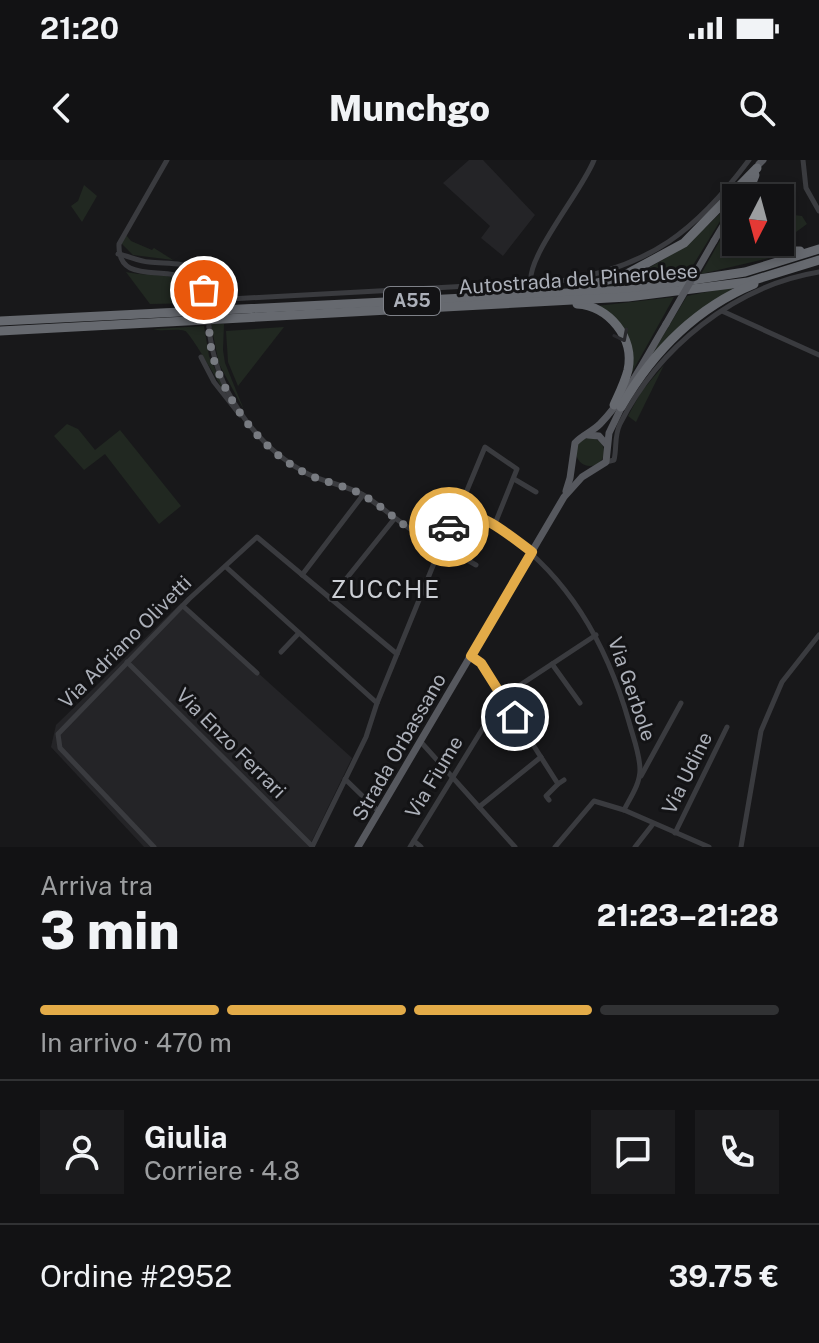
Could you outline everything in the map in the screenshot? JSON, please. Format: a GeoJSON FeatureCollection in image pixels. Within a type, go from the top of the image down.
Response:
{"type":"FeatureCollection","features":[{"type":"Feature","properties":{"kind":"highway"},"geometry":{"type":"LineString","coordinates":[[752,184],[760,163]]}},
{"type":"Feature","properties":{"kind":"highway"},"geometry":{"type":"LineString","coordinates":[[527,299],[623,276],[684,243],[760,163]]}},
{"type":"Feature","properties":{"kind":"highway"},"geometry":{"type":"LineString","coordinates":[[794,252],[819,248]]}},
{"type":"Feature","properties":{"kind":"highway","name":"Autostrada del Pinerolese"},"geometry":{"type":"LineString","coordinates":[[0,331],[527,299],[627,290],[745,272],[819,248]]}},
{"type":"Feature","properties":{"kind":"highway"},"geometry":{"type":"LineString","coordinates":[[618,406],[654,358],[703,312],[746,287],[819,260]]}},
{"type":"Feature","properties":{"kind":"highway","name":"Autostrada del Pinerolese"},"geometry":{"type":"LineString","coordinates":[[0,321],[628,297],[748,282],[819,260]]}},
{"type":"Feature","properties":{"kind":"highway"},"geometry":{"type":"LineString","coordinates":[[527,299],[583,304],[596,309],[619,327],[627,343],[629,360],[618,406]]}},
{"type":"Feature","properties":{"kind":"main road"},"geometry":{"type":"LineString","coordinates":[[748,184],[760,163]]}},
{"type":"Feature","properties":{"kind":"main road","name":"Strada Orbassano"},"geometry":{"type":"LineString","coordinates":[[358,847],[564,497],[579,479],[606,462],[609,454],[607,445],[618,406],[722,228]]}},
{"type":"Feature","properties":{"kind":"main road","name":"Strada Orbassano"},"geometry":{"type":"LineString","coordinates":[[564,497],[575,443],[588,435],[618,406]]}},
{"type":"Feature","properties":{"kind":"main road"},"geometry":{"type":"LineString","coordinates":[[588,435],[599,436],[607,445]]}},
{"type":"Feature","properties":{"kind":"main road"},"geometry":{"type":"LineString","coordinates":[[574,459],[583,469],[591,470]]}},
{"type":"Feature","properties":{"kind":"street"},"geometry":{"type":"LineString","coordinates":[[167,160],[119,244],[118,254],[123,263],[139,271],[184,275],[204,290],[214,359],[246,421]]}},
{"type":"Feature","properties":{"kind":"street"},"geometry":{"type":"LineString","coordinates":[[531,283],[530,271],[540,248],[570,205],[594,160]]}},
{"type":"Feature","properties":{"kind":"street"},"geometry":{"type":"LineString","coordinates":[[118,254],[138,261],[176,263],[199,270],[215,281],[223,296],[230,299],[561,281],[592,275],[656,251],[686,232],[724,193],[749,160]]}},
{"type":"Feature","properties":{"kind":"street"},"geometry":{"type":"LineString","coordinates":[[803,160],[806,188],[819,211]]}},
{"type":"Feature","properties":{"kind":"street"},"geometry":{"type":"LineString","coordinates":[[606,462],[614,460],[619,426],[639,393],[694,330],[721,311],[769,286],[819,272]]}},
{"type":"Feature","properties":{"kind":"street"},"geometry":{"type":"LineString","coordinates":[[721,311],[819,355]]}},
{"type":"Feature","properties":{"kind":"street"},"geometry":{"type":"LineString","coordinates":[[201,357],[233,408],[272,451],[300,469],[363,495],[416,533],[476,565]]}},
{"type":"Feature","properties":{"kind":"street"},"geometry":{"type":"LineString","coordinates":[[312,847],[366,737],[397,654],[485,447],[517,469],[494,526]]}},
{"type":"Feature","properties":{"kind":"street"},"geometry":{"type":"LineString","coordinates":[[514,479],[536,492]]}},
{"type":"Feature","properties":{"kind":"street"},"geometry":{"type":"LineString","coordinates":[[363,495],[302,575],[397,654]]}},
{"type":"Feature","properties":{"kind":"street","name":"Via Gerbole"},"geometry":{"type":"LineString","coordinates":[[458,512],[480,517],[532,552],[572,598],[596,635],[624,703],[636,746],[639,780]]}},
{"type":"Feature","properties":{"kind":"street"},"geometry":{"type":"LineString","coordinates":[[330,599],[395,518]]}},
{"type":"Feature","properties":{"kind":"street","name":"Via Adriano Olivetti"},"geometry":{"type":"LineString","coordinates":[[154,847],[57,743],[58,734],[183,606],[257,537],[302,575]]}},
{"type":"Feature","properties":{"kind":"street"},"geometry":{"type":"LineString","coordinates":[[226,567],[377,703]]}},
{"type":"Feature","properties":{"kind":"street"},"geometry":{"type":"LineString","coordinates":[[183,606],[257,673]]}},
{"type":"Feature","properties":{"kind":"street"},"geometry":{"type":"LineString","coordinates":[[281,652],[299,633]]}},
{"type":"Feature","properties":{"kind":"street","name":"Via Fiume"},"geometry":{"type":"LineString","coordinates":[[412,844],[502,697],[596,635]]}},
{"type":"Feature","properties":{"kind":"street"},"geometry":{"type":"LineString","coordinates":[[741,847],[761,731],[782,682],[819,635]]}},
{"type":"Feature","properties":{"kind":"street"},"geometry":{"type":"LineString","coordinates":[[471,656],[481,663],[541,757],[561,782],[546,796],[549,800]]}},
{"type":"Feature","properties":{"kind":"street","name":"Via Enzo Ferrari"},"geometry":{"type":"LineString","coordinates":[[127,662],[312,847]]}},
{"type":"Feature","properties":{"kind":"street"},"geometry":{"type":"LineString","coordinates":[[552,664],[580,703]]}},
{"type":"Feature","properties":{"kind":"street"},"geometry":{"type":"LineString","coordinates":[[624,810],[681,703]]}},
{"type":"Feature","properties":{"kind":"street","name":"Via Udine"},"geometry":{"type":"LineString","coordinates":[[675,833],[727,727]]}},
{"type":"Feature","properties":{"kind":"street"},"geometry":{"type":"LineString","coordinates":[[420,741],[515,847]]}},
{"type":"Feature","properties":{"kind":"street"},"geometry":{"type":"LineString","coordinates":[[479,807],[541,757]]}},
{"type":"Feature","properties":{"kind":"street"},"geometry":{"type":"LineString","coordinates":[[345,779],[379,812]]}},
{"type":"Feature","properties":{"kind":"street"},"geometry":{"type":"LineString","coordinates":[[555,847],[594,801],[624,810],[709,847]]}},
{"type":"Feature","properties":{"kind":"street"},"geometry":{"type":"LineString","coordinates":[[635,847],[653,824]]}},
{"type":"Feature","properties":{"kind":"street"},"geometry":{"type":"LineString","coordinates":[[412,844],[421,847]]}},
{"type":"Feature","properties":{"kind":"shaded area"},"geometry":{"type":"Polygon","coordinates":[[[469,160],[483,160],[535,215],[503,256],[481,238],[490,226],[443,183],[469,160]]]}},
{"type":"Feature","properties":{"kind":"shaded area"},"geometry":{"type":"Polygon","coordinates":[[[84,185],[97,196],[82,222],[71,206],[78,201],[84,185]]]}},
{"type":"Feature","properties":{"kind":"shaded area"},"geometry":{"type":"Polygon","coordinates":[[[722,211],[722,218],[687,275],[608,287],[645,270],[704,229],[722,211]]]}},
{"type":"Feature","properties":{"kind":"shaded area"},"geometry":{"type":"Polygon","coordinates":[[[794,215],[802,216],[807,224],[794,234],[794,215]]]}},
{"type":"Feature","properties":{"kind":"shaded area"},"geometry":{"type":"Polygon","coordinates":[[[126,235],[131,241],[152,250],[154,248],[173,260],[133,255],[121,243],[126,235]]]}},
{"type":"Feature","properties":{"kind":"shaded area"},"geometry":{"type":"Polygon","coordinates":[[[722,237],[722,256],[774,257],[701,274],[722,237]]]}},
{"type":"Feature","properties":{"kind":"shaded area"},"geometry":{"type":"Polygon","coordinates":[[[126,272],[183,280],[198,292],[202,303],[150,304],[126,272]]]}},
{"type":"Feature","properties":{"kind":"shaded area"},"geometry":{"type":"Polygon","coordinates":[[[736,286],[683,323],[648,361],[687,296],[736,286]]]}},
{"type":"Feature","properties":{"kind":"shaded area"},"geometry":{"type":"Polygon","coordinates":[[[674,297],[630,376],[629,342],[597,306],[674,297]]]}},
{"type":"Feature","properties":{"kind":"shaded area"},"geometry":{"type":"Polygon","coordinates":[[[211,324],[224,324],[225,363],[244,410],[219,364],[211,324]]]}},
{"type":"Feature","properties":{"kind":"shaded area"},"geometry":{"type":"Polygon","coordinates":[[[204,326],[209,356],[231,403],[185,331],[153,329],[204,326]]]}},
{"type":"Feature","properties":{"kind":"shaded area"},"geometry":{"type":"Polygon","coordinates":[[[284,327],[238,386],[228,362],[226,331],[284,327]]]}},
{"type":"Feature","properties":{"kind":"shaded area"},"geometry":{"type":"Polygon","coordinates":[[[664,365],[636,422],[628,416],[641,392],[664,365]]]}},
{"type":"Feature","properties":{"kind":"shaded area"},"geometry":{"type":"Polygon","coordinates":[[[67,424],[78,429],[95,450],[120,430],[181,506],[159,524],[105,454],[84,470],[54,436],[67,424]]]}},
{"type":"Feature","properties":{"kind":"shaded area"},"geometry":{"type":"Polygon","coordinates":[[[590,438],[600,442],[604,452],[600,462],[590,466],[580,462],[576,452],[580,442],[590,438]]]}},
{"type":"Feature","properties":{"kind":"shaded area"},"geometry":{"type":"Polygon","coordinates":[[[181,603],[352,758],[309,847],[144,847],[51,747],[56,725],[181,603]]]}},
{"type":"Feature","properties":{"kind":"way so far"},"geometry":{"type":"LineString","coordinates":[[204,290],[214,359],[231,396],[255,433],[272,451],[308,474],[363,495],[416,533],[437,543],[442,545],[449,527]]}},
{"type":"Feature","properties":{"kind":"district","name":"ZUCCHE"},"geometry":{"type":"Point","coordinates":[386,590]}},
{"type":"Feature","properties":{"kind":"route"},"geometry":{"type":"LineString","coordinates":[[449,527],[458,512],[480,517],[532,552],[471,656],[481,663],[515,717]]}}]}
